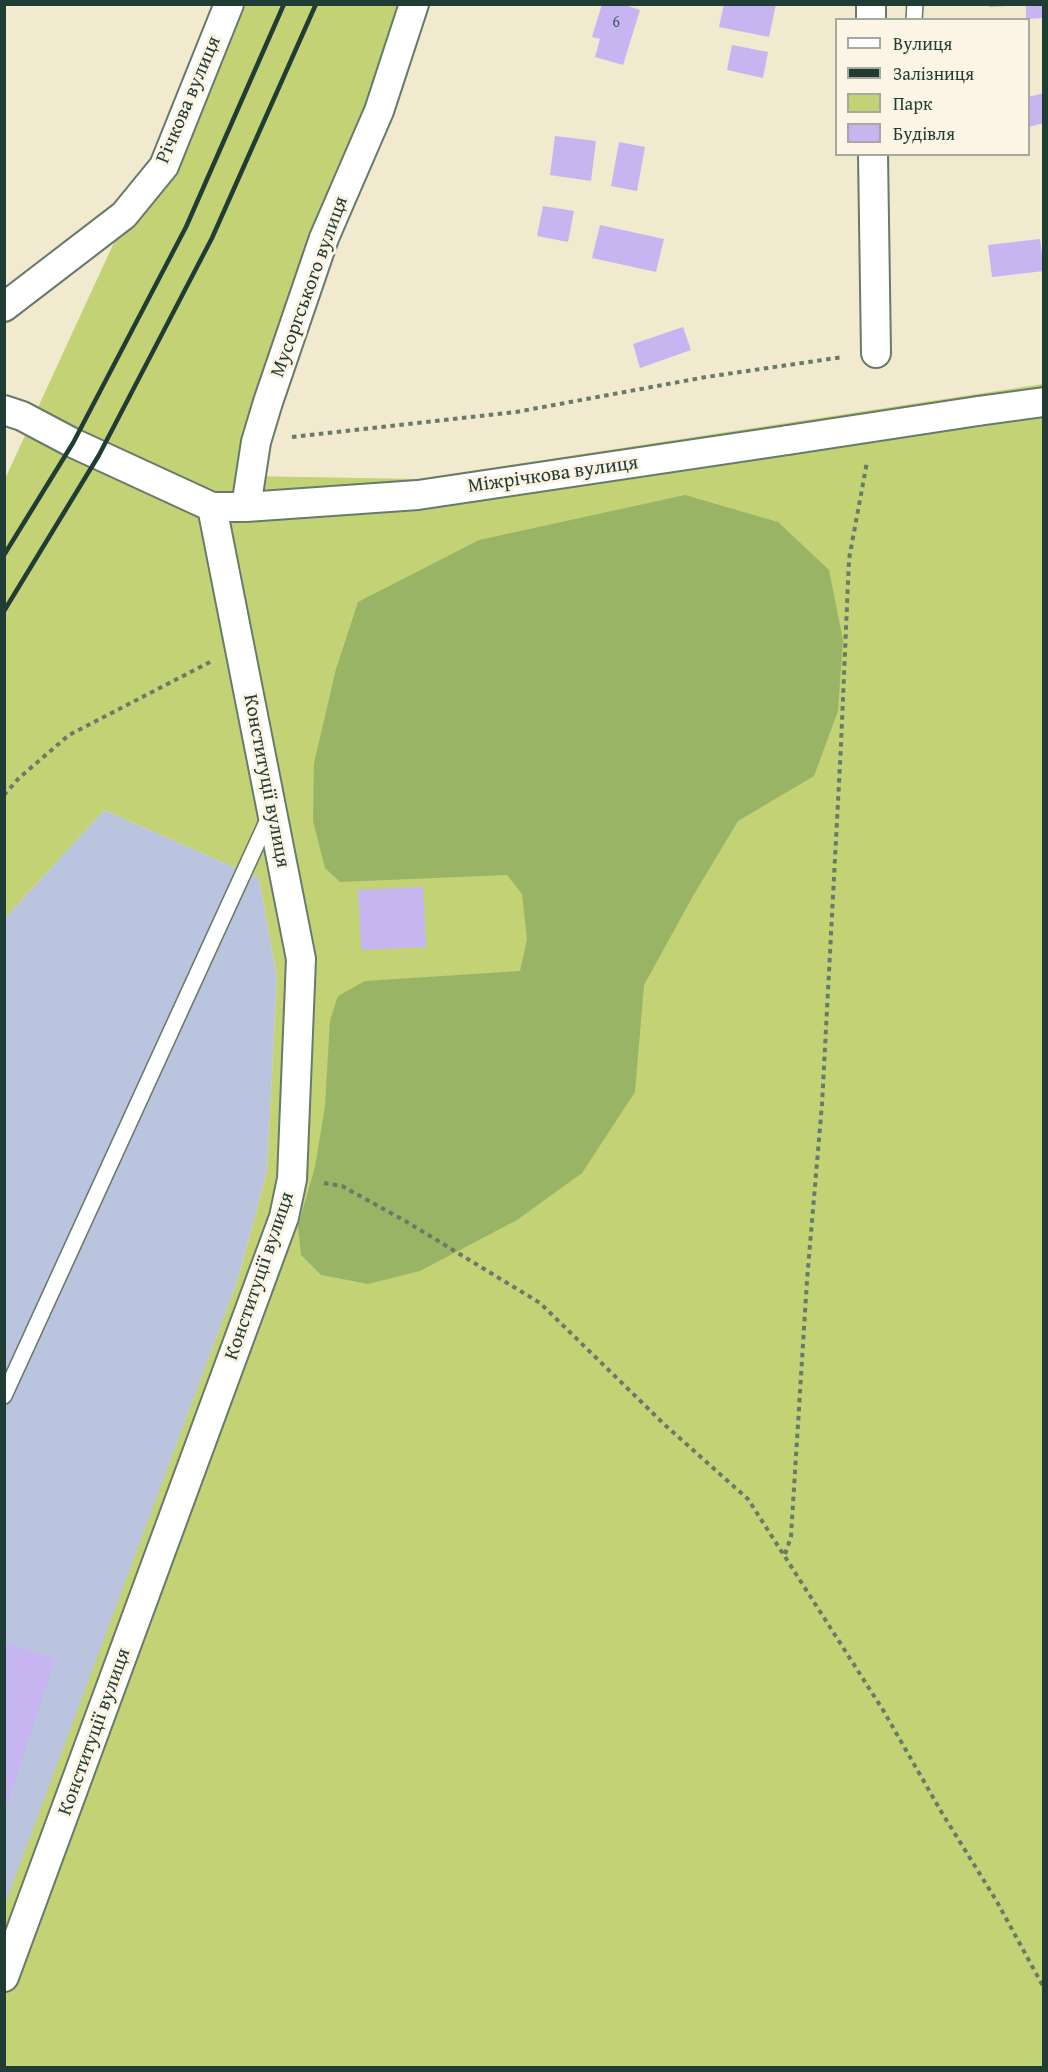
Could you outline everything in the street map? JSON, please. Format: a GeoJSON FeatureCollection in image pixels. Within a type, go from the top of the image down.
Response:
{"type":"FeatureCollection","features":[{"type":"Feature","properties":{"kind":"street","name":"Річкова вулиця"},"geometry":{"type":"LineString","coordinates":[[4,307],[124,215],[164,166],[229,4]]}},
{"type":"Feature","properties":{"kind":"street","name":"Мусоргського вулиця"},"geometry":{"type":"LineString","coordinates":[[246,507],[256,442],[268,402],[324,238],[379,111],[414,4]]}},
{"type":"Feature","properties":{"kind":"street"},"geometry":{"type":"LineString","coordinates":[[873,156],[876,353]]}},
{"type":"Feature","properties":{"kind":"street","name":"Міжрічкова вулиця"},"geometry":{"type":"LineString","coordinates":[[4,410],[22,416],[73,443],[212,507],[246,507],[418,495],[1044,402]]}},
{"type":"Feature","properties":{"kind":"street","name":"Конституції вулиця"},"geometry":{"type":"LineString","coordinates":[[4,1977],[284,1217],[292,1179],[301,959],[212,507]]}},
{"type":"Feature","properties":{"kind":"lane"},"geometry":{"type":"LineString","coordinates":[[4,1396],[272,810]]}},
{"type":"Feature","properties":{"kind":"path"},"geometry":{"type":"LineString","coordinates":[[256,442],[325,432],[516,412],[706,377],[876,353]]}},
{"type":"Feature","properties":{"kind":"path"},"geometry":{"type":"LineString","coordinates":[[785,1554],[792,1520],[807,1280],[822,1104],[849,559],[867,456]]}},
{"type":"Feature","properties":{"kind":"path"},"geometry":{"type":"LineString","coordinates":[[4,795],[69,735],[240,646]]}},
{"type":"Feature","properties":{"kind":"path"},"geometry":{"type":"LineString","coordinates":[[292,1179],[342,1186],[407,1222],[540,1303],[666,1426],[748,1499],[883,1710],[942,1813],[996,1900],[1044,1988]]}},
{"type":"Feature","properties":{"kind":"shaded area"},"geometry":{"type":"Polygon","coordinates":[[[104,810],[259,878],[277,977],[267,1172],[237,1282],[5,1907],[5,918],[104,810]]]}},
{"type":"Feature","properties":{"kind":"green space"},"geometry":{"type":"Polygon","coordinates":[[[246,5],[409,5],[246,476],[418,479],[1043,384],[1043,2067],[5,2067],[4,1907],[237,1282],[267,1172],[277,977],[259,878],[104,810],[5,918],[5,479],[117,236],[130,228],[178,170],[246,5]]]}},
{"type":"Feature","properties":{"kind":"green space"},"geometry":{"type":"Polygon","coordinates":[[[685,495],[778,522],[829,570],[843,640],[838,711],[814,776],[738,821],[693,896],[644,985],[635,1092],[582,1173],[517,1220],[420,1271],[368,1284],[321,1275],[301,1255],[298,1226],[315,1167],[325,1106],[330,1020],[338,996],[365,981],[520,971],[527,939],[522,894],[507,875],[340,882],[325,868],[313,821],[314,763],[336,669],[358,602],[479,540],[685,495]]]}},
{"type":"Feature","properties":{"kind":"building"},"geometry":{"type":"Polygon","coordinates":[[[602,4],[622,4],[640,10],[623,65],[595,57],[600,39],[592,37],[602,4]]]}},
{"type":"Feature","properties":{"kind":"building"},"geometry":{"type":"Polygon","coordinates":[[[724,4],[776,4],[769,37],[719,27],[724,4]]]}},
{"type":"Feature","properties":{"kind":"building"},"geometry":{"type":"Polygon","coordinates":[[[989,4],[1006,4],[1006,6],[989,7],[989,4]]]}},
{"type":"Feature","properties":{"kind":"building"},"geometry":{"type":"Polygon","coordinates":[[[1026,4],[1044,4],[1044,18],[1026,18],[1026,4]]]}},
{"type":"Feature","properties":{"kind":"building"},"geometry":{"type":"Polygon","coordinates":[[[732,45],[768,52],[763,78],[727,70],[732,45]]]}},
{"type":"Feature","properties":{"kind":"building"},"geometry":{"type":"Polygon","coordinates":[[[1044,93],[1044,123],[1030,126],[1030,96],[1044,93]]]}},
{"type":"Feature","properties":{"kind":"building"},"geometry":{"type":"Polygon","coordinates":[[[555,136],[596,141],[591,181],[550,175],[555,136]]]}},
{"type":"Feature","properties":{"kind":"building"},"geometry":{"type":"Polygon","coordinates":[[[619,142],[645,147],[637,191],[611,186],[619,142]]]}},
{"type":"Feature","properties":{"kind":"building"},"geometry":{"type":"Polygon","coordinates":[[[543,206],[574,211],[568,242],[537,236],[543,206]]]}},
{"type":"Feature","properties":{"kind":"building"},"geometry":{"type":"Polygon","coordinates":[[[600,225],[664,239],[656,272],[592,258],[600,225]]]}},
{"type":"Feature","properties":{"kind":"building"},"geometry":{"type":"Polygon","coordinates":[[[1040,239],[1044,271],[992,277],[988,245],[1040,239]]]}},
{"type":"Feature","properties":{"kind":"building"},"geometry":{"type":"Polygon","coordinates":[[[683,327],[691,350],[640,368],[633,344],[683,327]]]}},
{"type":"Feature","properties":{"kind":"building"},"geometry":{"type":"Polygon","coordinates":[[[423,887],[426,947],[361,950],[358,890],[423,887]]]}},
{"type":"Feature","properties":{"kind":"building"},"geometry":{"type":"Polygon","coordinates":[[[4,1642],[55,1659],[5,1811],[4,1811],[4,1642]]]}},
{"type":"Feature","properties":{"kind":"railway"},"geometry":{"type":"LineString","coordinates":[[4,555],[73,443],[186,227],[284,4]]}},
{"type":"Feature","properties":{"kind":"railway"},"geometry":{"type":"LineString","coordinates":[[4,611],[99,455],[212,238],[316,4]]}}]}
